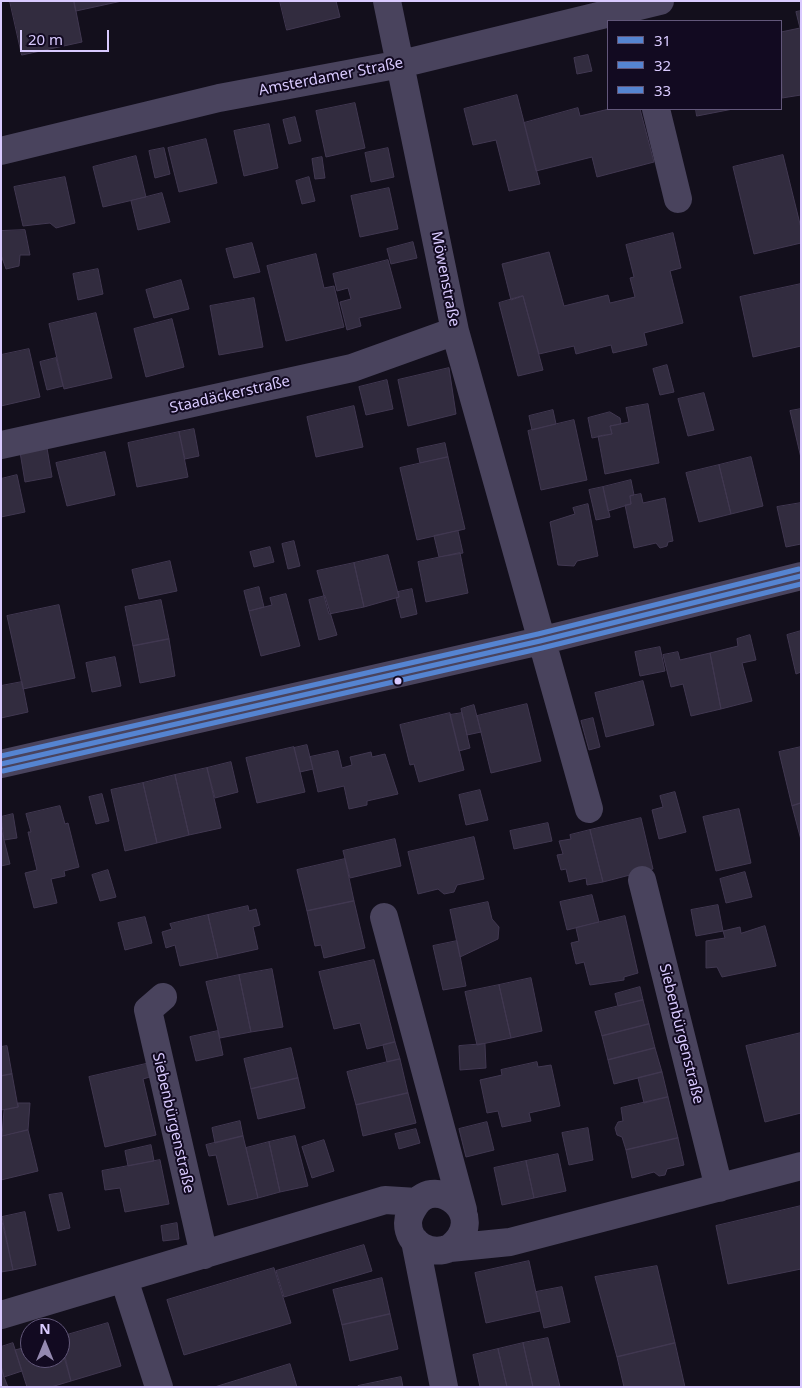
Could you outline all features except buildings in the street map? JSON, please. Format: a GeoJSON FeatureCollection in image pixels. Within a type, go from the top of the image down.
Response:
{"type":"FeatureCollection","features":[{"type":"Feature","properties":{"kind":"street","name":"Möwenstraße"},"geometry":{"type":"LineString","coordinates":[[387,1],[455,331],[540,641],[589,810]]}},
{"type":"Feature","properties":{"kind":"street","name":"Amsterdamer Straße"},"geometry":{"type":"LineString","coordinates":[[608,20],[632,15],[660,1]]}},
{"type":"Feature","properties":{"kind":"street","name":"Amsterdamer Straße"},"geometry":{"type":"LineString","coordinates":[[1,150],[219,98],[401,64],[607,20]]}},
{"type":"Feature","properties":{"kind":"street"},"geometry":{"type":"LineString","coordinates":[[656,110],[678,199]]}},
{"type":"Feature","properties":{"kind":"street","name":"Staadäckerstraße"},"geometry":{"type":"LineString","coordinates":[[1,445],[352,368],[455,331]]}},
{"type":"Feature","properties":{"kind":"street"},"geometry":{"type":"LineString","coordinates":[[1,764],[540,641],[801,576]]}},
{"type":"Feature","properties":{"kind":"street","name":"Siebenbürgenstraße"},"geometry":{"type":"LineString","coordinates":[[642,880],[719,1188]]}},
{"type":"Feature","properties":{"kind":"street"},"geometry":{"type":"LineString","coordinates":[[384,917],[463,1210],[465,1221],[464,1233],[459,1241],[450,1248]]}},
{"type":"Feature","properties":{"kind":"street","name":"Siebenbürgenstraße"},"geometry":{"type":"LineString","coordinates":[[163,997],[148,1010],[204,1256]]}},
{"type":"Feature","properties":{"kind":"street"},"geometry":{"type":"LineString","coordinates":[[415,1241],[424,1248],[434,1252],[450,1248],[510,1242],[801,1166]]}},
{"type":"Feature","properties":{"kind":"street"},"geometry":{"type":"LineString","coordinates":[[444,1387],[415,1241],[409,1231],[408,1221],[410,1212],[417,1202],[433,1194],[444,1195],[456,1201],[463,1210]]}},
{"type":"Feature","properties":{"kind":"street"},"geometry":{"type":"LineString","coordinates":[[1,1315],[204,1256],[385,1200],[417,1202]]}},
{"type":"Feature","properties":{"kind":"street"},"geometry":{"type":"LineString","coordinates":[[124,1279],[159,1387]]}},
{"type":"Feature","properties":{"kind":"transit line","name":"33"},"geometry":{"type":"LineString","coordinates":[[1,756],[538,634],[799,569]]}},
{"type":"Feature","properties":{"kind":"transit line","name":"31"},"geometry":{"type":"LineString","coordinates":[[1,764],[540,641],[801,576]]}},
{"type":"Feature","properties":{"kind":"transit line","name":"32"},"geometry":{"type":"LineString","coordinates":[[3,771],[542,648],[801,584]]}}]}
